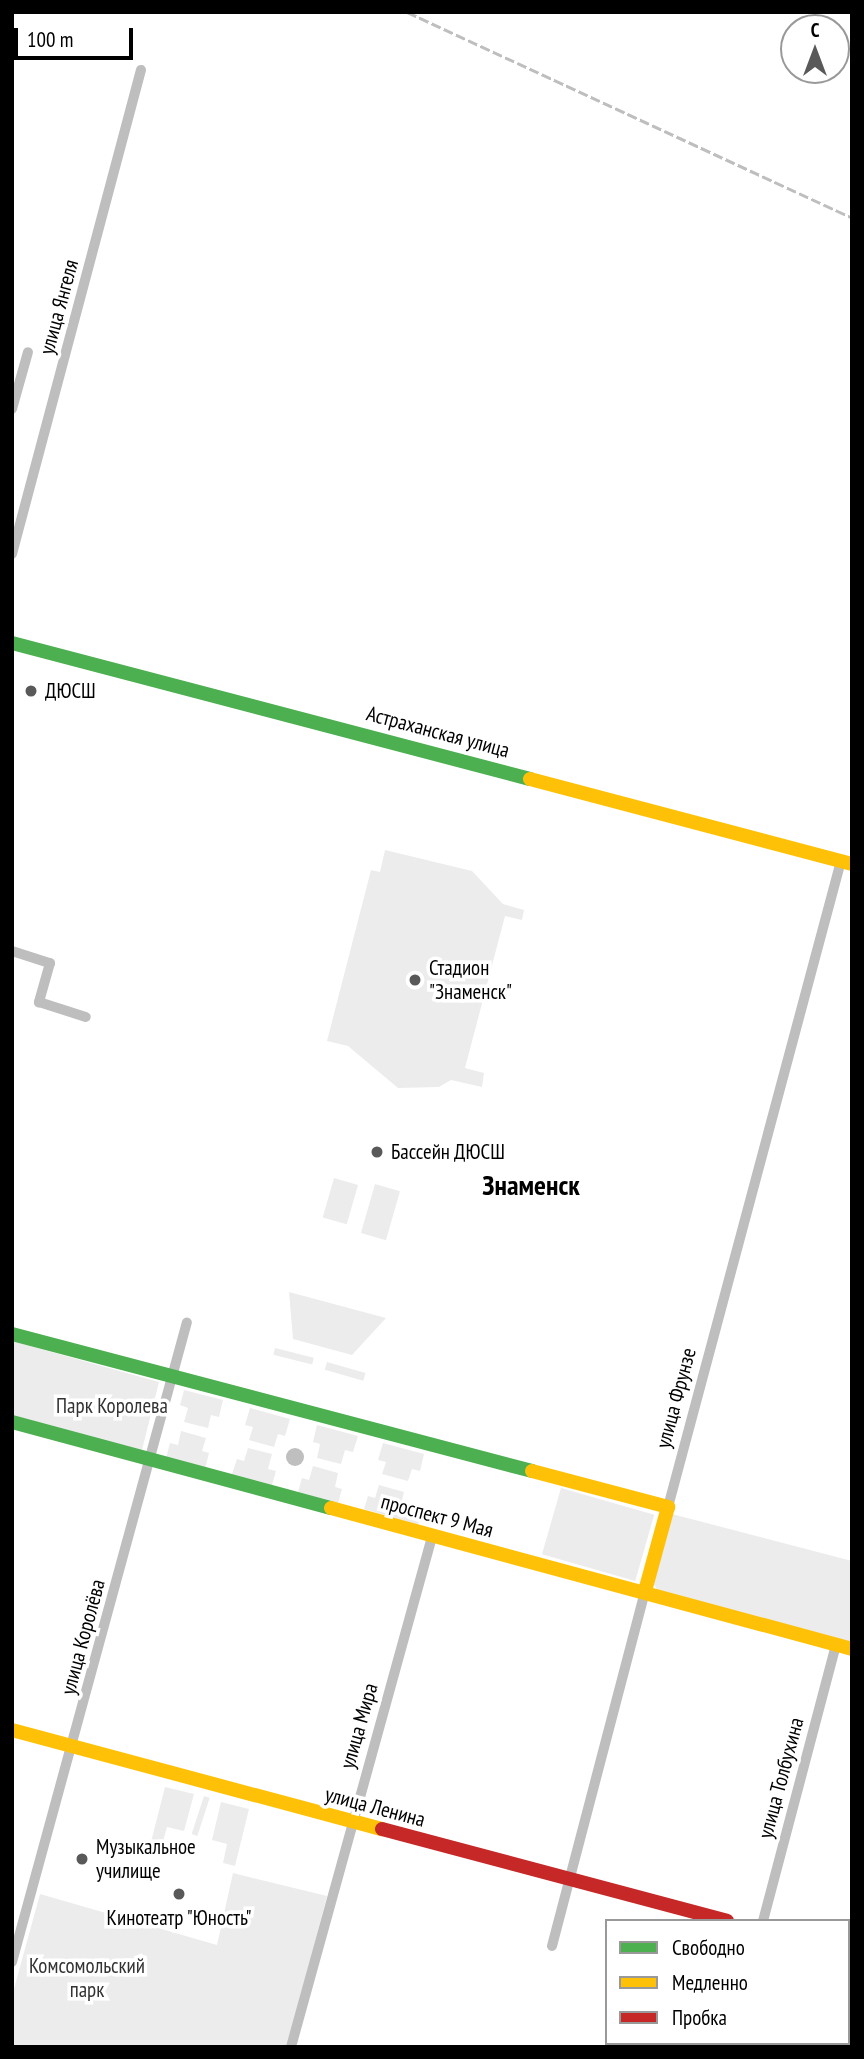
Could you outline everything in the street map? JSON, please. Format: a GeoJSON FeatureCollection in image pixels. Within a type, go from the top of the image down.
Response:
{"type":"FeatureCollection","features":[{"type":"Feature","properties":{"kind":"street","name":"улица Янгеля"},"geometry":{"type":"LineString","coordinates":[[12,554],[141,70]]}},
{"type":"Feature","properties":{"kind":"street","name":"улица Янгеля"},"geometry":{"type":"LineString","coordinates":[[12,409],[28,352]]}},
{"type":"Feature","properties":{"kind":"street","name":"Астраханская улица"},"geometry":{"type":"LineString","coordinates":[[12,643],[846,862]]}},
{"type":"Feature","properties":{"kind":"street","name":"улица Фрунзе"},"geometry":{"type":"LineString","coordinates":[[552,1945],[645,1591],[846,862]]}},
{"type":"Feature","properties":{"kind":"street"},"geometry":{"type":"LineString","coordinates":[[12,951],[50,963],[39,1002],[86,1017]]}},
{"type":"Feature","properties":{"kind":"street","name":"улица Королёва"},"geometry":{"type":"LineString","coordinates":[[12,1962],[152,1459],[187,1322]]}},
{"type":"Feature","properties":{"kind":"street"},"geometry":{"type":"LineString","coordinates":[[12,1334],[668,1507]]}},
{"type":"Feature","properties":{"kind":"street","name":"проспект 9 Мая"},"geometry":{"type":"LineString","coordinates":[[12,1422],[852,1648]]}},
{"type":"Feature","properties":{"kind":"street","name":"улица Мира"},"geometry":{"type":"LineString","coordinates":[[291,2047],[432,1537]]}},
{"type":"Feature","properties":{"kind":"street","name":"улица Толбухина"},"geometry":{"type":"LineString","coordinates":[[764,1919],[836,1644]]}},
{"type":"Feature","properties":{"kind":"street","name":"улица Ленина"},"geometry":{"type":"LineString","coordinates":[[12,1730],[719,1919]]}},
{"type":"Feature","properties":{"kind":"green space","name":"Стадион \"Знаменск\""},"geometry":{"type":"Polygon","coordinates":[[[385,850],[472,871],[503,904],[524,910],[522,920],[505,916],[465,1068],[484,1073],[482,1087],[451,1080],[439,1087],[398,1088],[348,1046],[327,1041],[371,870],[380,872],[385,850]]]}},
{"type":"Feature","properties":{"kind":"green space"},"geometry":{"type":"Polygon","coordinates":[[[334,1178],[358,1185],[347,1224],[323,1217],[334,1178]]]}},
{"type":"Feature","properties":{"kind":"green space"},"geometry":{"type":"Polygon","coordinates":[[[375,1184],[400,1191],[386,1240],[361,1233],[375,1184]]]}},
{"type":"Feature","properties":{"kind":"green space"},"geometry":{"type":"Polygon","coordinates":[[[289,1292],[386,1318],[352,1355],[293,1339],[289,1292]]]}},
{"type":"Feature","properties":{"kind":"green space","name":"Парк Королева"},"geometry":{"type":"Polygon","coordinates":[[[12,1341],[159,1382],[142,1450],[12,1418],[12,1341]]]}},
{"type":"Feature","properties":{"kind":"green space"},"geometry":{"type":"Polygon","coordinates":[[[275,1348],[314,1358],[312,1364],[273,1355],[275,1348]]]}},
{"type":"Feature","properties":{"kind":"green space"},"geometry":{"type":"Polygon","coordinates":[[[327,1362],[365,1373],[363,1381],[325,1370],[327,1362]]]}},
{"type":"Feature","properties":{"kind":"green space"},"geometry":{"type":"Polygon","coordinates":[[[184,1390],[223,1400],[219,1417],[211,1415],[208,1428],[184,1422],[188,1408],[180,1405],[184,1390]]]}},
{"type":"Feature","properties":{"kind":"green space"},"geometry":{"type":"Polygon","coordinates":[[[250,1408],[290,1419],[285,1436],[278,1434],[274,1447],[249,1440],[253,1427],[245,1425],[250,1408]]]}},
{"type":"Feature","properties":{"kind":"green space"},"geometry":{"type":"Polygon","coordinates":[[[317,1425],[358,1436],[353,1452],[345,1450],[341,1464],[317,1458],[320,1444],[313,1442],[317,1425]]]}},
{"type":"Feature","properties":{"kind":"green space"},"geometry":{"type":"Polygon","coordinates":[[[181,1431],[206,1438],[202,1451],[209,1453],[205,1469],[166,1458],[170,1443],[178,1445],[181,1431]]]}},
{"type":"Feature","properties":{"kind":"green space"},"geometry":{"type":"Polygon","coordinates":[[[383,1443],[424,1454],[420,1471],[412,1469],[408,1481],[382,1474],[386,1462],[378,1460],[383,1443]]]}},
{"type":"Feature","properties":{"kind":"green space"},"geometry":{"type":"Polygon","coordinates":[[[248,1448],[272,1454],[268,1469],[276,1471],[272,1485],[232,1474],[237,1459],[244,1461],[248,1448]]]}},
{"type":"Feature","properties":{"kind":"green space"},"geometry":{"type":"Polygon","coordinates":[[[313,1466],[338,1473],[335,1487],[342,1489],[338,1503],[298,1492],[302,1478],[309,1480],[313,1466]]]}},
{"type":"Feature","properties":{"kind":"green space"},"geometry":{"type":"Polygon","coordinates":[[[379,1485],[404,1492],[401,1504],[422,1511],[418,1525],[364,1509],[368,1496],[375,1498],[379,1485]]]}},
{"type":"Feature","properties":{"kind":"green space"},"geometry":{"type":"Polygon","coordinates":[[[561,1488],[654,1515],[635,1581],[542,1554],[561,1488]]]}},
{"type":"Feature","properties":{"kind":"green space"},"geometry":{"type":"Polygon","coordinates":[[[672,1514],[852,1561],[852,1645],[659,1593],[653,1583],[672,1514]]]}},
{"type":"Feature","properties":{"kind":"green space"},"geometry":{"type":"Polygon","coordinates":[[[165,1787],[194,1794],[184,1831],[167,1827],[162,1845],[151,1842],[165,1787]]]}},
{"type":"Feature","properties":{"kind":"green space"},"geometry":{"type":"Polygon","coordinates":[[[204,1796],[210,1798],[197,1836],[192,1834],[204,1796]]]}},
{"type":"Feature","properties":{"kind":"green space"},"geometry":{"type":"Polygon","coordinates":[[[221,1802],[249,1809],[235,1866],[223,1863],[227,1844],[212,1840],[221,1802]]]}},
{"type":"Feature","properties":{"kind":"green space","name":"Комсомольский парк"},"geometry":{"type":"Polygon","coordinates":[[[233,1873],[327,1896],[287,2047],[12,2047],[12,1996],[40,1894],[217,1945],[233,1873]]]}},
{"type":"Feature","properties":{"kind":"shaded area"},"geometry":{"type":"Polygon","coordinates":[[[295,1448],[301,1451],[304,1457],[301,1463],[295,1466],[289,1463],[286,1457],[289,1451],[295,1448]]]}},
{"type":"Feature","properties":{"kind":"railway"},"geometry":{"type":"LineString","coordinates":[[407,12],[852,218]]}},
{"type":"Feature","properties":{"kind":"traffic: fast"},"geometry":{"type":"LineString","coordinates":[[12,643],[530,779]]}},
{"type":"Feature","properties":{"kind":"traffic: fast"},"geometry":{"type":"LineString","coordinates":[[12,1334],[532,1471]]}},
{"type":"Feature","properties":{"kind":"traffic: fast"},"geometry":{"type":"LineString","coordinates":[[12,1422],[331,1508]]}},
{"type":"Feature","properties":{"kind":"traffic: slow"},"geometry":{"type":"LineString","coordinates":[[530,779],[852,864]]}},
{"type":"Feature","properties":{"kind":"traffic: slow"},"geometry":{"type":"LineString","coordinates":[[532,1471],[668,1507],[645,1591]]}},
{"type":"Feature","properties":{"kind":"traffic: slow"},"geometry":{"type":"LineString","coordinates":[[331,1508],[852,1649]]}},
{"type":"Feature","properties":{"kind":"traffic: slow"},"geometry":{"type":"LineString","coordinates":[[12,1730],[382,1829]]}},
{"type":"Feature","properties":{"kind":"traffic: jam"},"geometry":{"type":"LineString","coordinates":[[382,1829],[720,1919]]}},
{"type":"Feature","properties":{"kind":"place","name":"ДЮСШ"},"geometry":{"type":"Point","coordinates":[31,691]}},
{"type":"Feature","properties":{"kind":"place","name":"Стадион \"Знаменск\""},"geometry":{"type":"Point","coordinates":[415,980]}},
{"type":"Feature","properties":{"kind":"place","name":"Бассейн ДЮСШ"},"geometry":{"type":"Point","coordinates":[377,1152]}},
{"type":"Feature","properties":{"kind":"place","name":"Музыкальное училище"},"geometry":{"type":"Point","coordinates":[82,1859]}},
{"type":"Feature","properties":{"kind":"place","name":"Кинотеатр \"Юность\""},"geometry":{"type":"Point","coordinates":[179,1894]}},
{"type":"Feature","properties":{"kind":"district","name":"Знаменск"},"geometry":{"type":"Point","coordinates":[531,1185]}}]}
